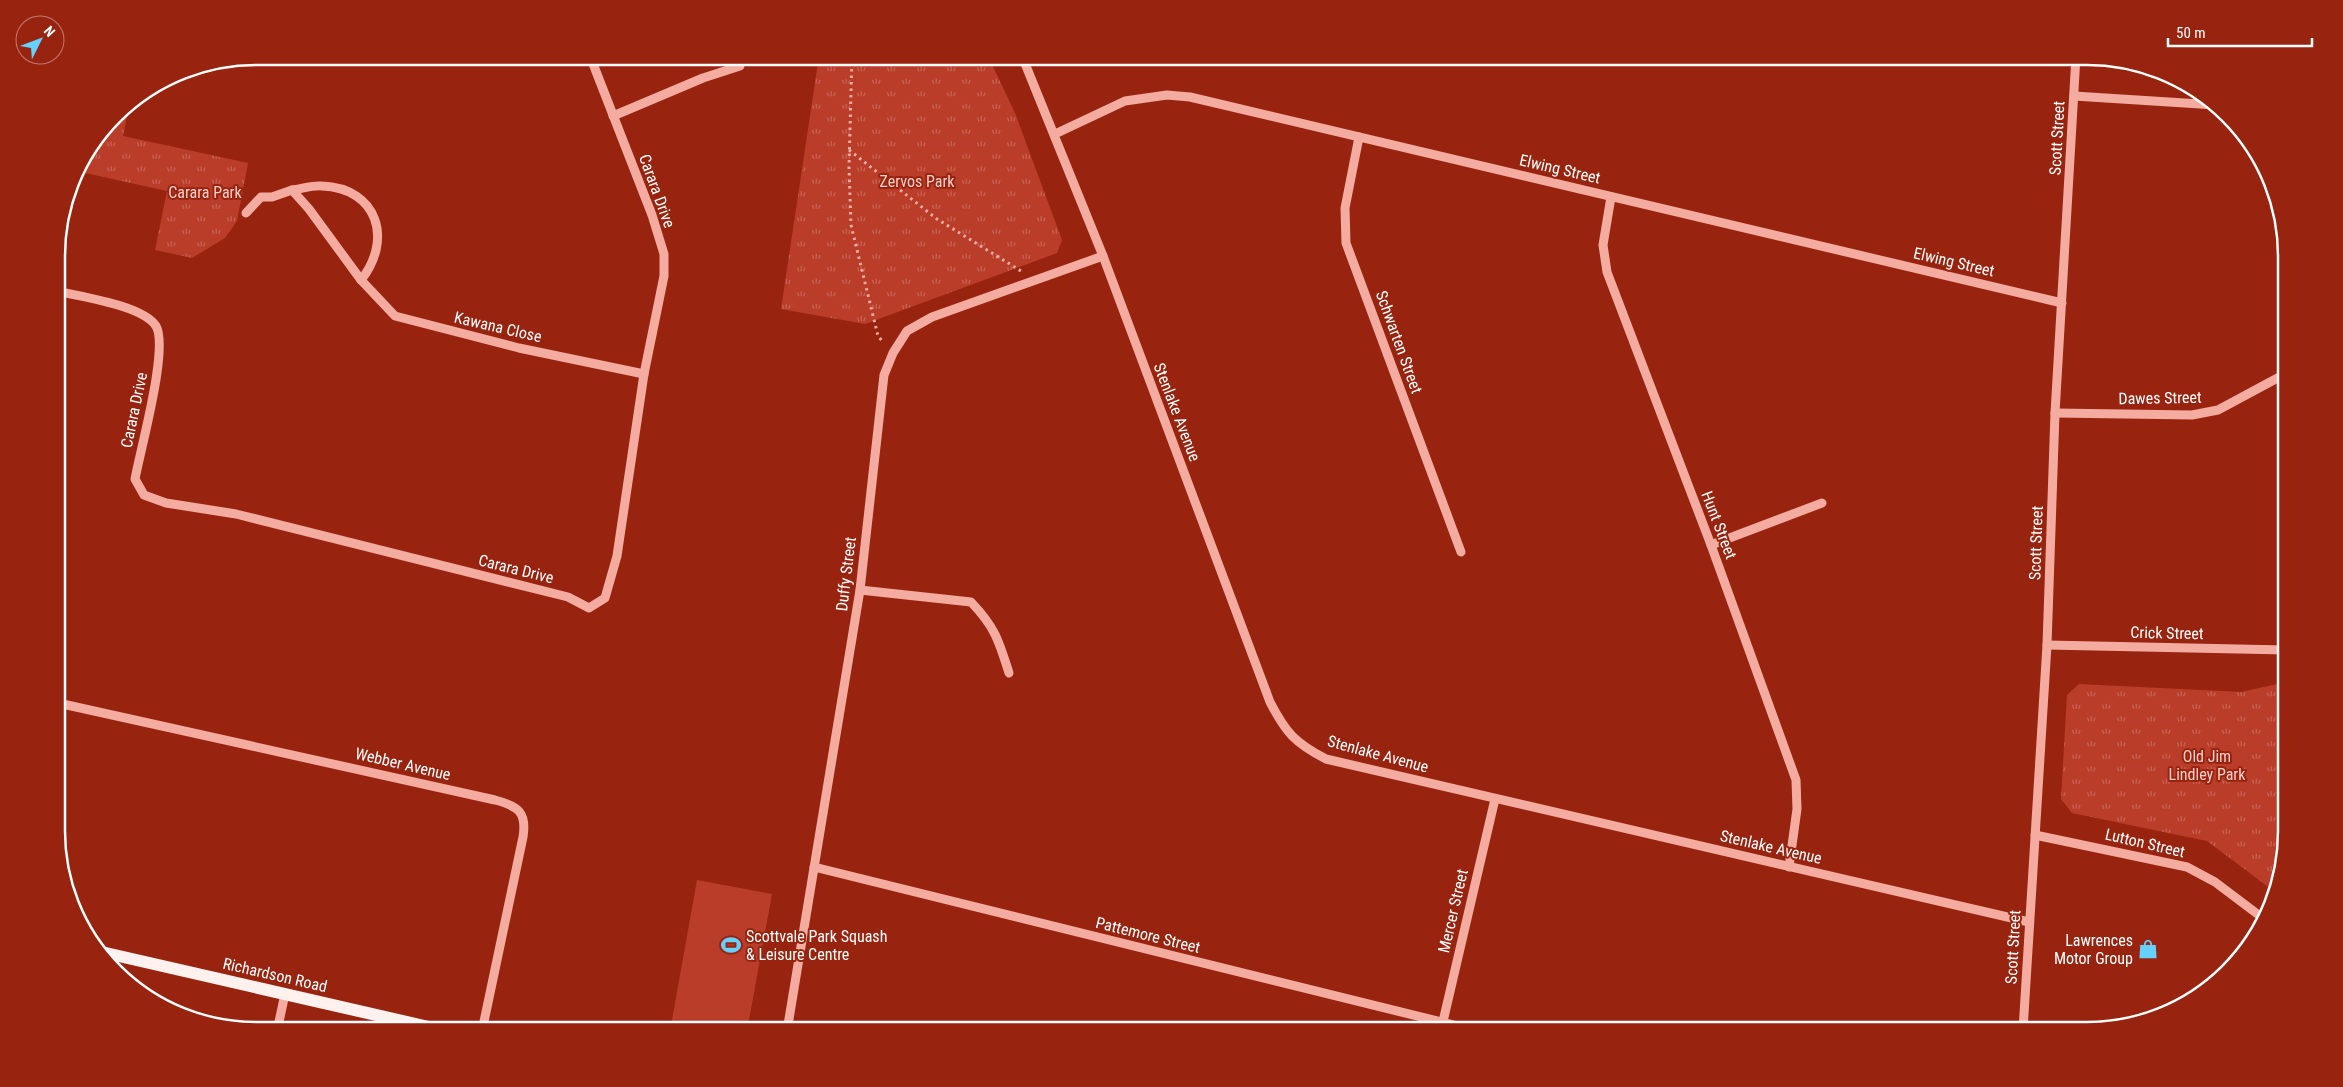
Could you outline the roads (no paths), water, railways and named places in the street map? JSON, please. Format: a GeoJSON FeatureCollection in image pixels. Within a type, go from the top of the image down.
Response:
{"type":"FeatureCollection","features":[{"type":"Feature","properties":{"kind":"main road","name":"Richardson Road"},"geometry":{"type":"LineString","coordinates":[[110,954],[407,1022]]}},
{"type":"Feature","properties":{"kind":"street","name":"Carara Drive"},"geometry":{"type":"LineString","coordinates":[[65,293],[126,308],[143,316],[156,327],[160,352],[135,479],[144,495],[166,502],[236,514],[568,597],[588,608],[605,598],[617,556],[644,374],[664,276],[664,254],[652,215],[593,65]]}},
{"type":"Feature","properties":{"kind":"street","name":"Stenlake Avenue"},"geometry":{"type":"LineString","coordinates":[[1026,65],[1103,256],[1270,702],[1280,723],[1302,747],[1326,759],[2029,922]]}},
{"type":"Feature","properties":{"kind":"street","name":"Scott Street"},"geometry":{"type":"LineString","coordinates":[[2023,1022],[2048,645],[2055,413],[2076,65]]}},
{"type":"Feature","properties":{"kind":"street"},"geometry":{"type":"LineString","coordinates":[[613,116],[703,78],[740,66]]}},
{"type":"Feature","properties":{"kind":"street","name":"Elwing Street"},"geometry":{"type":"LineString","coordinates":[[1055,134],[1125,101],[1167,95],[1190,97],[2062,303]]}},
{"type":"Feature","properties":{"kind":"street"},"geometry":{"type":"LineString","coordinates":[[2074,96],[2202,104]]}},
{"type":"Feature","properties":{"kind":"street","name":"Schwarten Street"},"geometry":{"type":"LineString","coordinates":[[1359,137],[1345,208],[1346,243],[1461,552]]}},
{"type":"Feature","properties":{"kind":"street"},"geometry":{"type":"LineString","coordinates":[[246,213],[261,196],[272,197],[292,190],[320,185],[352,194],[370,209],[378,227],[370,268],[361,280]]}},
{"type":"Feature","properties":{"kind":"street","name":"Kawana Close"},"geometry":{"type":"LineString","coordinates":[[292,190],[361,280],[395,316],[519,348],[644,374]]}},
{"type":"Feature","properties":{"kind":"street","name":"Hunt Street"},"geometry":{"type":"LineString","coordinates":[[1611,197],[1603,245],[1607,272],[1711,545],[1796,780],[1797,809],[1789,867]]}},
{"type":"Feature","properties":{"kind":"street","name":"Duffy Street"},"geometry":{"type":"LineString","coordinates":[[788,1022],[860,590],[884,375],[893,353],[907,331],[932,318],[1103,256]]}},
{"type":"Feature","properties":{"kind":"street","name":"Dawes Street"},"geometry":{"type":"LineString","coordinates":[[2055,413],[2192,415],[2218,410],[2278,378]]}},
{"type":"Feature","properties":{"kind":"street"},"geometry":{"type":"LineString","coordinates":[[1711,545],[1822,503]]}},
{"type":"Feature","properties":{"kind":"street"},"geometry":{"type":"LineString","coordinates":[[860,590],[971,602],[990,622],[1000,642],[1009,673]]}},
{"type":"Feature","properties":{"kind":"street","name":"Crick Street"},"geometry":{"type":"LineString","coordinates":[[2048,645],[2278,650]]}},
{"type":"Feature","properties":{"kind":"street","name":"Webber Avenue"},"geometry":{"type":"LineString","coordinates":[[65,704],[495,800],[509,804],[521,812],[526,822],[484,1022]]}},
{"type":"Feature","properties":{"kind":"street","name":"Mercer Street"},"geometry":{"type":"LineString","coordinates":[[1443,1022],[1495,799]]}},
{"type":"Feature","properties":{"kind":"street","name":"Lutton Street"},"geometry":{"type":"LineString","coordinates":[[2035,835],[2187,866],[2215,882],[2258,915]]}},
{"type":"Feature","properties":{"kind":"street","name":"Pattemore Street"},"geometry":{"type":"LineString","coordinates":[[814,867],[1422,1022]]}},
{"type":"Feature","properties":{"kind":"street"},"geometry":{"type":"LineString","coordinates":[[279,1022],[286,994]]}},
{"type":"Feature","properties":{"kind":"place","name":"Scottvale Park Squash & Leisure Centre"},"geometry":{"type":"Point","coordinates":[731,945]}},
{"type":"Feature","properties":{"kind":"place","name":"Lawrences Motor Group"},"geometry":{"type":"Point","coordinates":[2148,949]}},
{"type":"Feature","properties":{"kind":"park label","name":"Zervos Park"},"geometry":{"type":"Point","coordinates":[917,181]}},
{"type":"Feature","properties":{"kind":"park label","name":"Carara Park"},"geometry":{"type":"Point","coordinates":[205,192]}},
{"type":"Feature","properties":{"kind":"park label","name":"Old Jim Lindley Park"},"geometry":{"type":"Point","coordinates":[2207,765]}}]}
